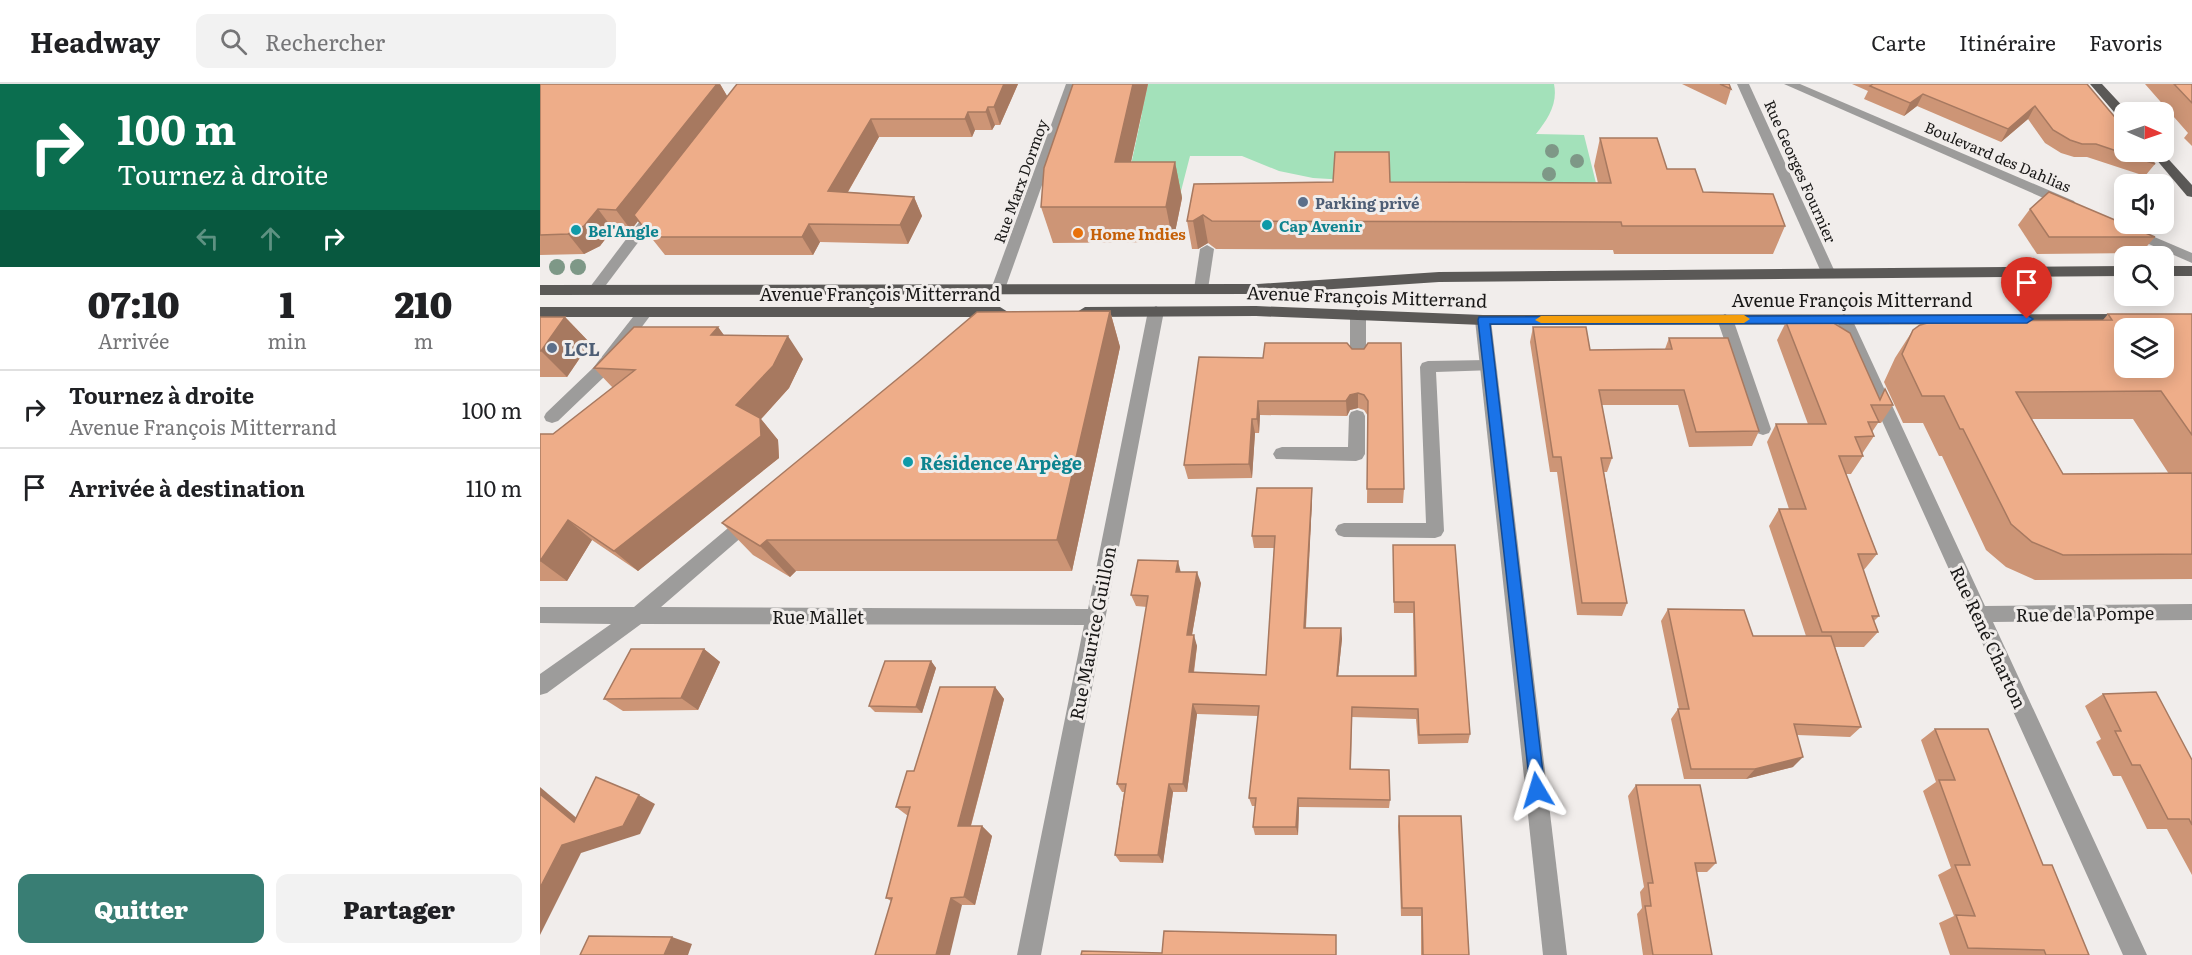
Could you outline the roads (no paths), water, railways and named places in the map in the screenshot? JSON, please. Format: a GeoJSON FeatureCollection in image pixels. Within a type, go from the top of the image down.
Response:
{"type":"FeatureCollection","features":[{"type":"Feature","properties":{"kind":"main road"},"geometry":{"type":"LineString","coordinates":[[2096,84],[2114,105]]}},
{"type":"Feature","properties":{"kind":"main road"},"geometry":{"type":"LineString","coordinates":[[2165,162],[2192,193]]}},
{"type":"Feature","properties":{"kind":"main road","name":"Avenue François Mitterrand"},"geometry":{"type":"LineString","coordinates":[[540,290],[1258,289],[1439,278],[1828,272],[2114,271]]}},
{"type":"Feature","properties":{"kind":"main road"},"geometry":{"type":"LineString","coordinates":[[2174,271],[2192,271]]}},
{"type":"Feature","properties":{"kind":"main road","name":"Avenue François Mitterrand"},"geometry":{"type":"LineString","coordinates":[[1074,312],[1256,311],[1484,320],[2114,319]]}},
{"type":"Feature","properties":{"kind":"main road","name":"Avenue François Mitterrand"},"geometry":{"type":"LineString","coordinates":[[540,312],[1011,312]]}},
{"type":"Feature","properties":{"kind":"street","name":"Rue Marx Dormoy"},"geometry":{"type":"LineString","coordinates":[[998,289],[1072,84]]}},
{"type":"Feature","properties":{"kind":"street","name":"Rue Georges Fournier"},"geometry":{"type":"LineString","coordinates":[[1743,84],[1828,272]]}},
{"type":"Feature","properties":{"kind":"street","name":"Boulevard des Dahlias"},"geometry":{"type":"LineString","coordinates":[[1790,84],[2086,211]]}},
{"type":"Feature","properties":{"kind":"street"},"geometry":{"type":"LineString","coordinates":[[595,290],[665,198]]}},
{"type":"Feature","properties":{"kind":"street"},"geometry":{"type":"LineString","coordinates":[[2137,234],[2192,258]]}},
{"type":"Feature","properties":{"kind":"street"},"geometry":{"type":"LineString","coordinates":[[1201,289],[1207,249]]}},
{"type":"Feature","properties":{"kind":"street","name":"Rue Maurice Guillon"},"geometry":{"type":"LineString","coordinates":[[1029,955],[1156,311]]}},
{"type":"Feature","properties":{"kind":"street"},"geometry":{"type":"LineString","coordinates":[[552,417],[599,372],[645,312]]}},
{"type":"Feature","properties":{"kind":"street"},"geometry":{"type":"LineString","coordinates":[[975,326],[990,312]]}},
{"type":"Feature","properties":{"kind":"street"},"geometry":{"type":"LineString","coordinates":[[1358,315],[1358,358]]}},
{"type":"Feature","properties":{"kind":"street"},"geometry":{"type":"LineString","coordinates":[[1725,319],[1763,429]]}},
{"type":"Feature","properties":{"kind":"street","name":"Rue René Charton"},"geometry":{"type":"LineString","coordinates":[[1844,319],[2135,955]]}},
{"type":"Feature","properties":{"kind":"street"},"geometry":{"type":"LineString","coordinates":[[1484,320],[1556,955]]}},
{"type":"Feature","properties":{"kind":"street"},"geometry":{"type":"LineString","coordinates":[[1344,531],[1435,531],[1428,367],[1488,366]]}},
{"type":"Feature","properties":{"kind":"street"},"geometry":{"type":"LineString","coordinates":[[1282,454],[1356,454],[1357,416]]}},
{"type":"Feature","properties":{"kind":"street"},"geometry":{"type":"LineString","coordinates":[[540,686],[637,616],[765,508]]}},
{"type":"Feature","properties":{"kind":"street","name":"Rue de la Pompe"},"geometry":{"type":"LineString","coordinates":[[1979,614],[2192,612]]}},
{"type":"Feature","properties":{"kind":"street","name":"Rue Mallet"},"geometry":{"type":"LineString","coordinates":[[540,615],[1096,617]]}},
{"type":"Feature","properties":{"kind":"place","name":"Parking privé"},"geometry":{"type":"Point","coordinates":[1303,202]}},
{"type":"Feature","properties":{"kind":"place","name":"Cap Avenir"},"geometry":{"type":"Point","coordinates":[1267,225]}},
{"type":"Feature","properties":{"kind":"place","name":"Bel'Angle"},"geometry":{"type":"Point","coordinates":[576,230]}},
{"type":"Feature","properties":{"kind":"place","name":"Home Indies"},"geometry":{"type":"Point","coordinates":[1078,233]}},
{"type":"Feature","properties":{"kind":"place","name":"LCL"},"geometry":{"type":"Point","coordinates":[552,348]}},
{"type":"Feature","properties":{"kind":"place","name":"Résidence Arpège"},"geometry":{"type":"Point","coordinates":[908,462]}}]}
